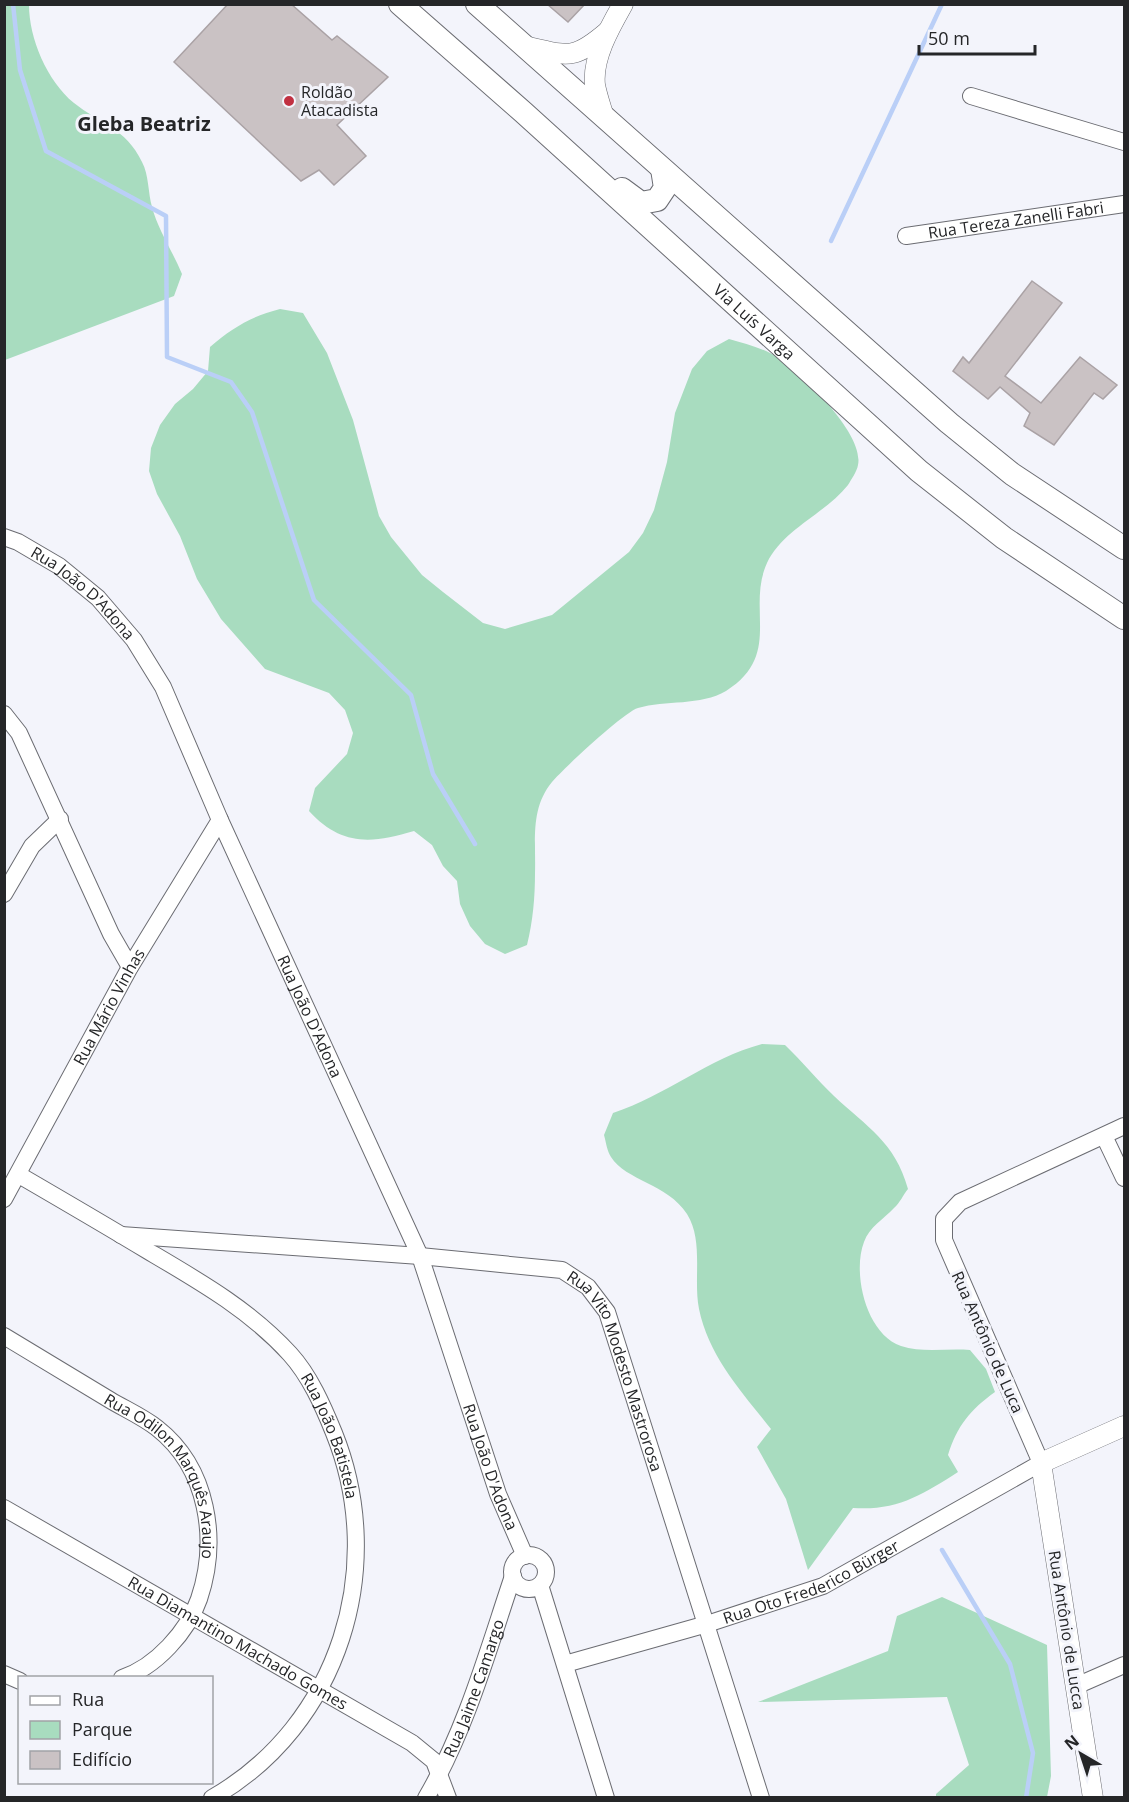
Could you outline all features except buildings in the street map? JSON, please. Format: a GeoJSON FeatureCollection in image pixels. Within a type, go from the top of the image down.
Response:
{"type":"FeatureCollection","features":[{"type":"Feature","properties":{"kind":"main road","name":"Via Luís Varga"},"geometry":{"type":"LineString","coordinates":[[399,4],[548,134],[920,471],[1004,538],[1125,618]]}},
{"type":"Feature","properties":{"kind":"main road"},"geometry":{"type":"LineString","coordinates":[[477,4],[949,423],[1012,474],[1125,548]]}},
{"type":"Feature","properties":{"kind":"main road"},"geometry":{"type":"LineString","coordinates":[[548,134],[558,135],[568,140],[634,200],[641,203],[650,203],[662,195],[666,180],[662,169]]}},
{"type":"Feature","properties":{"kind":"street"},"geometry":{"type":"LineString","coordinates":[[604,117],[595,83],[597,61],[609,30],[623,4]]}},
{"type":"Feature","properties":{"kind":"street"},"geometry":{"type":"LineString","coordinates":[[524,46],[564,55],[585,50],[609,30]]}},
{"type":"Feature","properties":{"kind":"street"},"geometry":{"type":"LineString","coordinates":[[971,96],[1125,141]]}},
{"type":"Feature","properties":{"kind":"street","name":"Rua Tereza Zanelli Fabri"},"geometry":{"type":"LineString","coordinates":[[906,236],[1125,204]]}},
{"type":"Feature","properties":{"kind":"street","name":"Rua João D'Adona"},"geometry":{"type":"LineString","coordinates":[[4,537],[18,542],[59,566],[98,598],[134,640],[163,687],[220,820],[420,1256],[498,1494],[525,1556]]}},
{"type":"Feature","properties":{"kind":"street"},"geometry":{"type":"LineString","coordinates":[[4,714],[19,732],[111,934],[130,967]]}},
{"type":"Feature","properties":{"kind":"street"},"geometry":{"type":"LineString","coordinates":[[4,894],[32,846],[60,819]]}},
{"type":"Feature","properties":{"kind":"street","name":"Rua Mário Vinhas"},"geometry":{"type":"LineString","coordinates":[[4,1199],[130,967],[220,820]]}},
{"type":"Feature","properties":{"kind":"street"},"geometry":{"type":"LineString","coordinates":[[1125,1126],[1104,1136],[1125,1178]]}},
{"type":"Feature","properties":{"kind":"street","name":"Rua Antônio de Luca"},"geometry":{"type":"LineString","coordinates":[[1041,1463],[944,1240],[944,1219],[960,1202],[1104,1136]]}},
{"type":"Feature","properties":{"kind":"street","name":"Rua João Batistela"},"geometry":{"type":"LineString","coordinates":[[19,1175],[207,1286],[256,1319],[292,1356],[321,1402],[344,1456],[356,1520],[356,1584],[342,1643],[320,1690],[276,1749],[239,1782],[212,1797]]}},
{"type":"Feature","properties":{"kind":"street","name":"Rua Vito Modesto Mastrorosa"},"geometry":{"type":"LineString","coordinates":[[121,1235],[420,1256],[562,1270],[588,1287],[607,1312],[761,1797]]}},
{"type":"Feature","properties":{"kind":"street","name":"Rua Odilon Marquês Araujo"},"geometry":{"type":"LineString","coordinates":[[4,1336],[158,1429],[185,1459],[203,1497],[210,1534],[206,1578],[192,1618],[166,1650],[124,1676]]}},
{"type":"Feature","properties":{"kind":"street"},"geometry":{"type":"LineString","coordinates":[[1041,1463],[1125,1426]]}},
{"type":"Feature","properties":{"kind":"street","name":"Rua Oto Frederico Bürger"},"geometry":{"type":"LineString","coordinates":[[565,1664],[707,1624],[823,1586],[1041,1463]]}},
{"type":"Feature","properties":{"kind":"street","name":"Rua Antônio de Lucca"},"geometry":{"type":"LineString","coordinates":[[1041,1463],[1093,1797]]}},
{"type":"Feature","properties":{"kind":"street","name":"Rua Diamantino Machado Gomes"},"geometry":{"type":"LineString","coordinates":[[4,1508],[412,1743],[434,1761],[448,1797]]}},
{"type":"Feature","properties":{"kind":"street"},"geometry":{"type":"LineString","coordinates":[[525,1556],[536,1556],[544,1564],[546,1575],[540,1585],[524,1588],[513,1576],[516,1562],[525,1556]]}},
{"type":"Feature","properties":{"kind":"street","name":"Rua Jaime Camargo"},"geometry":{"type":"LineString","coordinates":[[426,1797],[440,1774],[479,1674],[513,1576]]}},
{"type":"Feature","properties":{"kind":"street"},"geometry":{"type":"LineString","coordinates":[[540,1585],[606,1797]]}},
{"type":"Feature","properties":{"kind":"street"},"geometry":{"type":"LineString","coordinates":[[1076,1686],[1125,1665]]}},
{"type":"Feature","properties":{"kind":"street"},"geometry":{"type":"LineString","coordinates":[[4,1674],[18,1680]]}},
{"type":"Feature","properties":{"kind":"green space"},"geometry":{"type":"Polygon","coordinates":[[[5,4],[29,5],[32,31],[41,58],[64,94],[83,110],[120,134],[136,151],[146,173],[155,216],[182,274],[174,296],[5,360],[5,4]]]}},
{"type":"Feature","properties":{"kind":"green space"},"geometry":{"type":"Polygon","coordinates":[[[280,309],[303,313],[327,353],[353,420],[379,516],[391,537],[422,575],[443,592],[483,623],[505,629],[552,615],[629,552],[643,533],[654,510],[667,462],[675,413],[692,369],[707,351],[729,339],[772,354],[797,373],[827,403],[840,420],[851,436],[857,452],[858,465],[848,485],[828,505],[783,541],[767,563],[760,597],[758,647],[754,662],[743,677],[726,691],[706,699],[638,708],[620,719],[552,782],[545,792],[537,814],[534,900],[527,945],[505,954],[485,944],[470,926],[460,904],[457,881],[443,866],[432,845],[414,831],[370,840],[357,839],[333,831],[309,811],[315,788],[347,754],[353,733],[345,710],[329,693],[265,669],[221,619],[197,579],[180,536],[157,494],[149,471],[151,448],[160,425],[175,404],[193,389],[208,371],[210,347],[243,324],[260,315],[280,309]]]}},
{"type":"Feature","properties":{"kind":"green space"},"geometry":{"type":"Polygon","coordinates":[[[762,1044],[785,1045],[828,1090],[878,1136],[896,1159],[902,1173],[908,1189],[896,1206],[869,1232],[861,1255],[861,1285],[871,1316],[879,1329],[889,1339],[909,1348],[970,1350],[986,1369],[995,1392],[978,1405],[956,1435],[948,1455],[958,1472],[908,1500],[883,1507],[853,1508],[808,1570],[786,1499],[757,1447],[771,1429],[728,1373],[710,1343],[704,1326],[697,1297],[697,1248],[687,1214],[669,1195],[626,1172],[618,1165],[610,1155],[604,1135],[613,1113],[651,1097],[724,1058],[762,1044]]]}},
{"type":"Feature","properties":{"kind":"green space"},"geometry":{"type":"Polygon","coordinates":[[[942,1597],[1047,1645],[1051,1776],[1047,1797],[936,1797],[936,1794],[969,1765],[947,1697],[758,1702],[888,1651],[897,1616],[942,1597]]]}},
{"type":"Feature","properties":{"kind":"waterway"},"geometry":{"type":"LineString","coordinates":[[13,4],[20,70],[46,151],[166,216],[167,357],[231,382],[252,412],[314,600],[411,695],[433,774],[475,844]]}},
{"type":"Feature","properties":{"kind":"waterway"},"geometry":{"type":"LineString","coordinates":[[831,241],[942,4]]}},
{"type":"Feature","properties":{"kind":"waterway"},"geometry":{"type":"LineString","coordinates":[[942,1550],[1010,1664],[1033,1753],[1026,1798]]}},
{"type":"Feature","properties":{"kind":"place","name":"Roldão Atacadista"},"geometry":{"type":"Point","coordinates":[289,101]}},
{"type":"Feature","properties":{"kind":"district","name":"Gleba Beatriz"},"geometry":{"type":"Point","coordinates":[144,124]}}]}
